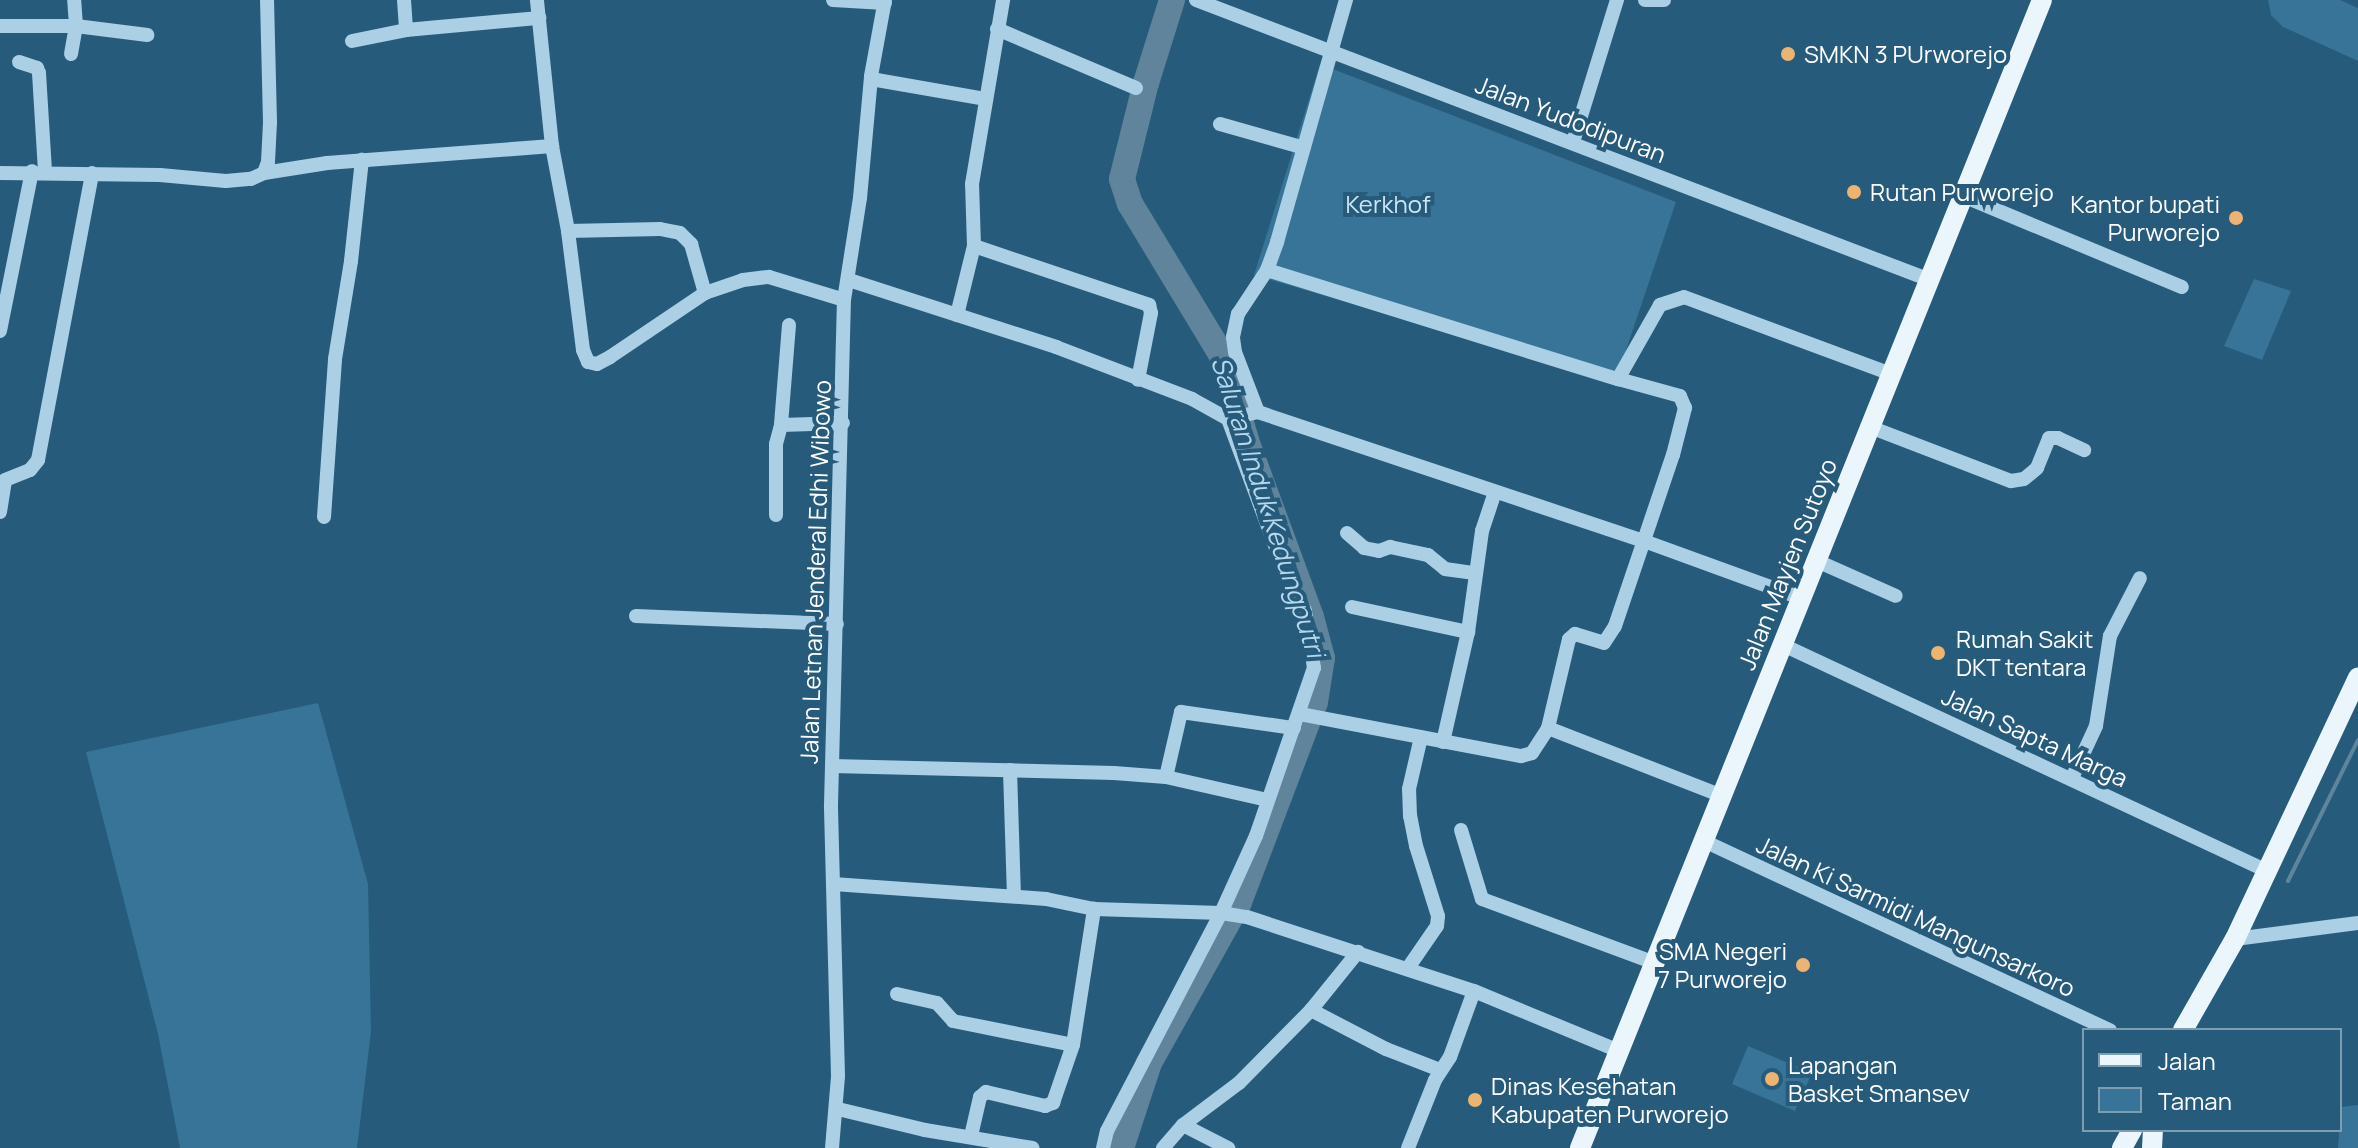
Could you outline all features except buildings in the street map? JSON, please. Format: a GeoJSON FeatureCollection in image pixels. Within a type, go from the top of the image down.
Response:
{"type":"FeatureCollection","features":[{"type":"Feature","properties":{"kind":"main road","name":"Jalan Mayjen Sutoyo"},"geometry":{"type":"LineString","coordinates":[[1580,1148],[2042,0]]}},
{"type":"Feature","properties":{"kind":"main road"},"geometry":{"type":"LineString","coordinates":[[2184,1028],[2235,939],[2358,678]]}},
{"type":"Feature","properties":{"kind":"street"},"geometry":{"type":"LineString","coordinates":[[71,54],[76,26],[74,0]]}},
{"type":"Feature","properties":{"kind":"street"},"geometry":{"type":"LineString","coordinates":[[264,173],[268,162],[270,122],[267,0]]}},
{"type":"Feature","properties":{"kind":"street"},"geometry":{"type":"LineString","coordinates":[[404,0],[406,30]]}},
{"type":"Feature","properties":{"kind":"street"},"geometry":{"type":"LineString","coordinates":[[537,0],[552,146],[568,231],[586,360],[592,364],[610,357],[705,293],[743,280],[769,277],[844,300]]}},
{"type":"Feature","properties":{"kind":"street"},"geometry":{"type":"LineString","coordinates":[[833,0],[885,2]]}},
{"type":"Feature","properties":{"kind":"street"},"geometry":{"type":"LineString","coordinates":[[957,315],[974,246],[972,184],[1003,0]]}},
{"type":"Feature","properties":{"kind":"street","name":"Jalan Yudodipuran"},"geometry":{"type":"LineString","coordinates":[[1196,0],[1930,280]]}},
{"type":"Feature","properties":{"kind":"street"},"geometry":{"type":"LineString","coordinates":[[1103,1148],[1107,1131],[1225,913],[1294,728],[1308,714],[1314,668],[1305,611],[1278,555],[1241,416],[1233,337],[1238,314],[1267,270],[1346,0]]}},
{"type":"Feature","properties":{"kind":"street"},"geometry":{"type":"LineString","coordinates":[[1573,142],[1617,0]]}},
{"type":"Feature","properties":{"kind":"street"},"geometry":{"type":"LineString","coordinates":[[1645,0],[1664,0]]}},
{"type":"Feature","properties":{"kind":"street","name":"Jalan Letnan Jenderal Edhi Wibowo"},"geometry":{"type":"LineString","coordinates":[[832,1148],[838,1109],[832,766],[844,300],[849,280],[871,79],[885,2]]}},
{"type":"Feature","properties":{"kind":"street"},"geometry":{"type":"LineString","coordinates":[[352,41],[406,30],[539,18]]}},
{"type":"Feature","properties":{"kind":"street"},"geometry":{"type":"LineString","coordinates":[[0,26],[76,26],[147,35]]}},
{"type":"Feature","properties":{"kind":"street"},"geometry":{"type":"LineString","coordinates":[[997,29],[1136,88]]}},
{"type":"Feature","properties":{"kind":"street"},"geometry":{"type":"LineString","coordinates":[[1,321],[39,171],[39,73],[37,68],[19,62]]}},
{"type":"Feature","properties":{"kind":"street"},"geometry":{"type":"LineString","coordinates":[[871,79],[986,99]]}},
{"type":"Feature","properties":{"kind":"street"},"geometry":{"type":"LineString","coordinates":[[1220,124],[1304,148]]}},
{"type":"Feature","properties":{"kind":"street"},"geometry":{"type":"LineString","coordinates":[[0,173],[39,171],[226,181],[362,160],[552,146]]}},
{"type":"Feature","properties":{"kind":"street"},"geometry":{"type":"LineString","coordinates":[[324,517],[335,359],[351,261],[362,160]]}},
{"type":"Feature","properties":{"kind":"street"},"geometry":{"type":"LineString","coordinates":[[0,512],[3,480],[30,470],[38,460],[92,173]]}},
{"type":"Feature","properties":{"kind":"street"},"geometry":{"type":"LineString","coordinates":[[1963,196],[2182,287]]}},
{"type":"Feature","properties":{"kind":"street"},"geometry":{"type":"LineString","coordinates":[[568,231],[667,229],[680,233],[691,244],[705,293]]}},
{"type":"Feature","properties":{"kind":"street"},"geometry":{"type":"LineString","coordinates":[[974,246],[1149,305],[1151,313],[1138,380]]}},
{"type":"Feature","properties":{"kind":"street"},"geometry":{"type":"LineString","coordinates":[[1267,270],[1680,396],[1685,408],[1644,541],[1607,642],[1575,634],[1569,639],[1548,728],[1537,747],[1527,756],[1308,714]]}},
{"type":"Feature","properties":{"kind":"street"},"geometry":{"type":"LineString","coordinates":[[849,280],[1056,347],[1241,416],[1495,492],[1644,541],[1801,598]]}},
{"type":"Feature","properties":{"kind":"street"},"geometry":{"type":"LineString","coordinates":[[1618,379],[1660,305],[1684,297],[1891,374]]}},
{"type":"Feature","properties":{"kind":"street"},"geometry":{"type":"LineString","coordinates":[[776,515],[776,444],[781,425],[789,325]]}},
{"type":"Feature","properties":{"kind":"street"},"geometry":{"type":"LineString","coordinates":[[781,425],[843,423]]}},
{"type":"Feature","properties":{"kind":"street"},"geometry":{"type":"LineString","coordinates":[[1870,427],[2011,481],[2024,479],[2037,468],[2049,438],[2058,438],[2084,450]]}},
{"type":"Feature","properties":{"kind":"street"},"geometry":{"type":"LineString","coordinates":[[1443,742],[1468,632],[1482,531],[1495,492]]}},
{"type":"Feature","properties":{"kind":"street"},"geometry":{"type":"LineString","coordinates":[[1347,533],[1364,548],[1379,551],[1390,547],[1428,555],[1445,569],[1475,573]]}},
{"type":"Feature","properties":{"kind":"street"},"geometry":{"type":"LineString","coordinates":[[1817,561],[1896,596]]}},
{"type":"Feature","properties":{"kind":"street"},"geometry":{"type":"LineString","coordinates":[[2072,778],[2096,726],[2110,636],[2140,578]]}},
{"type":"Feature","properties":{"kind":"street"},"geometry":{"type":"LineString","coordinates":[[1352,607],[1468,632]]}},
{"type":"Feature","properties":{"kind":"street"},"geometry":{"type":"LineString","coordinates":[[636,616],[837,624]]}},
{"type":"Feature","properties":{"kind":"street","name":"Jalan Sapta Marga"},"geometry":{"type":"LineString","coordinates":[[1783,645],[2267,871]]}},
{"type":"Feature","properties":{"kind":"street"},"geometry":{"type":"LineString","coordinates":[[1166,777],[1181,712],[1294,728]]}},
{"type":"Feature","properties":{"kind":"street"},"geometry":{"type":"LineString","coordinates":[[1548,728],[1722,796]]}},
{"type":"Feature","properties":{"kind":"street"},"geometry":{"type":"LineString","coordinates":[[1408,968],[1437,926],[1438,916],[1410,816],[1409,789],[1421,737]]}},
{"type":"Feature","properties":{"kind":"street"},"geometry":{"type":"LineString","coordinates":[[832,766],[1166,777],[1267,800]]}},
{"type":"Feature","properties":{"kind":"street"},"geometry":{"type":"LineString","coordinates":[[1010,770],[1014,896]]}},
{"type":"Feature","properties":{"kind":"street"},"geometry":{"type":"LineString","coordinates":[[1461,830],[1482,899],[1655,963]]}},
{"type":"Feature","properties":{"kind":"street","name":"Jalan Ki Sarmidi Mangunsarkoro"},"geometry":{"type":"LineString","coordinates":[[1704,841],[2106,1028]]}},
{"type":"Feature","properties":{"kind":"street"},"geometry":{"type":"LineString","coordinates":[[833,884],[1014,896],[1094,909],[1225,913],[1247,917],[1474,991],[1619,1051]]}},
{"type":"Feature","properties":{"kind":"street"},"geometry":{"type":"LineString","coordinates":[[971,1136],[980,1097],[986,1092],[1045,1106],[1053,1103],[1073,1045],[1094,909]]}},
{"type":"Feature","properties":{"kind":"street"},"geometry":{"type":"LineString","coordinates":[[2235,939],[2358,923]]}},
{"type":"Feature","properties":{"kind":"street"},"geometry":{"type":"LineString","coordinates":[[1163,1148],[1183,1125],[1239,1083],[1311,1010],[1358,952]]}},
{"type":"Feature","properties":{"kind":"street"},"geometry":{"type":"LineString","coordinates":[[1408,1148],[1440,1070],[1450,1057],[1474,991]]}},
{"type":"Feature","properties":{"kind":"street"},"geometry":{"type":"LineString","coordinates":[[897,994],[937,1003],[953,1021],[1073,1045]]}},
{"type":"Feature","properties":{"kind":"street"},"geometry":{"type":"LineString","coordinates":[[1311,1010],[1386,1049],[1440,1070]]}},
{"type":"Feature","properties":{"kind":"street"},"geometry":{"type":"LineString","coordinates":[[838,1109],[925,1130],[1030,1148]]}},
{"type":"Feature","properties":{"kind":"street"},"geometry":{"type":"LineString","coordinates":[[1183,1125],[1228,1148]]}},
{"type":"Feature","properties":{"kind":"green space"},"geometry":{"type":"Polygon","coordinates":[[[2268,0],[2340,0],[2358,8],[2358,61],[2283,27],[2271,15],[2268,0]]]}},
{"type":"Feature","properties":{"kind":"green space","name":"Kerkhof"},"geometry":{"type":"Polygon","coordinates":[[[1320,64],[1676,202],[1616,380],[1254,275],[1320,64]]]}},
{"type":"Feature","properties":{"kind":"green space"},"geometry":{"type":"Polygon","coordinates":[[[2254,279],[2291,291],[2262,360],[2224,346],[2254,279]]]}},
{"type":"Feature","properties":{"kind":"green space"},"geometry":{"type":"Polygon","coordinates":[[[318,703],[368,884],[371,1031],[357,1148],[180,1148],[158,1034],[86,752],[318,703]]]}},
{"type":"Feature","properties":{"kind":"green space","name":"Lapangan Basket Smansev"},"geometry":{"type":"Polygon","coordinates":[[[1748,1046],[1812,1073],[1795,1111],[1732,1084],[1748,1046]]]}},
{"type":"Feature","properties":{"kind":"green space"},"geometry":{"type":"Polygon","coordinates":[[[2358,1105],[2358,1148],[2338,1148],[2339,1132],[2342,1132],[2342,1107],[2358,1105]]]}},
{"type":"Feature","properties":{"kind":"waterway","name":"Saluran Induk Kedungputri"},"geometry":{"type":"LineString","coordinates":[[1121,1148],[1149,1063],[1239,902],[1315,702],[1322,658],[1311,617],[1246,440],[1221,354],[1130,204],[1122,179],[1146,83],[1172,0]]}},
{"type":"Feature","properties":{"kind":"waterway"},"geometry":{"type":"LineString","coordinates":[[2288,881],[2358,740]]}},
{"type":"Feature","properties":{"kind":"place","name":"SMKN 3 PUrworejo"},"geometry":{"type":"Point","coordinates":[1788,54]}},
{"type":"Feature","properties":{"kind":"place","name":"Rutan Purworejo"},"geometry":{"type":"Point","coordinates":[1854,192]}},
{"type":"Feature","properties":{"kind":"place","name":"Kantor bupati Purworejo"},"geometry":{"type":"Point","coordinates":[2236,218]}},
{"type":"Feature","properties":{"kind":"place","name":"Rumah Sakit DKT tentara"},"geometry":{"type":"Point","coordinates":[1938,653]}},
{"type":"Feature","properties":{"kind":"place","name":"SMA Negeri 7 Purworejo"},"geometry":{"type":"Point","coordinates":[1803,965]}},
{"type":"Feature","properties":{"kind":"place","name":"Lapangan Basket Smansev"},"geometry":{"type":"Point","coordinates":[1772,1079]}},
{"type":"Feature","properties":{"kind":"place","name":"Dinas Kesehatan Kabupaten Purworejo"},"geometry":{"type":"Point","coordinates":[1475,1100]}}]}
